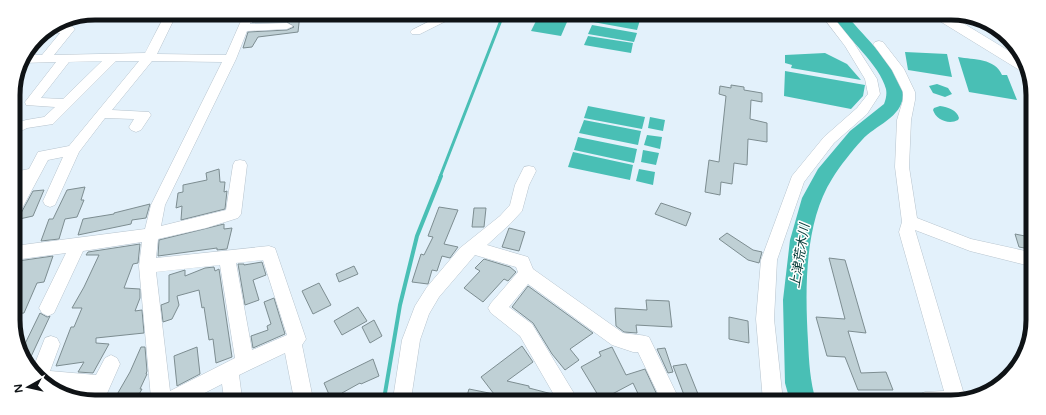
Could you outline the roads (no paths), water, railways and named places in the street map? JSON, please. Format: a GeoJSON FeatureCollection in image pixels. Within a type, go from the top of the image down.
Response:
{"type":"FeatureCollection","features":[{"type":"Feature","properties":{"kind":"main road"},"geometry":{"type":"LineString","coordinates":[[948,20],[1019,64]]}},
{"type":"Feature","properties":{"kind":"street"},"geometry":{"type":"LineString","coordinates":[[50,202],[73,150],[149,57],[168,20]]}},
{"type":"Feature","properties":{"kind":"street"},"geometry":{"type":"LineString","coordinates":[[161,395],[147,266],[151,234],[158,205],[230,59],[246,20]]}},
{"type":"Feature","properties":{"kind":"street"},"geometry":{"type":"LineString","coordinates":[[416,32],[440,20]]}},
{"type":"Feature","properties":{"kind":"street"},"geometry":{"type":"LineString","coordinates":[[772,395],[766,319],[769,260],[797,180],[829,140],[862,111],[874,94],[871,79],[850,45],[830,20]]}},
{"type":"Feature","properties":{"kind":"street"},"geometry":{"type":"LineString","coordinates":[[243,28],[287,26]]}},
{"type":"Feature","properties":{"kind":"street"},"geometry":{"type":"LineString","coordinates":[[45,59],[69,29],[58,29]]}},
{"type":"Feature","properties":{"kind":"street"},"geometry":{"type":"LineString","coordinates":[[879,44],[898,69],[909,92],[909,100],[904,120],[902,167],[910,222],[907,232],[956,395]]}},
{"type":"Feature","properties":{"kind":"street"},"geometry":{"type":"LineString","coordinates":[[29,59],[149,57],[230,59]]}},
{"type":"Feature","properties":{"kind":"street"},"geometry":{"type":"LineString","coordinates":[[66,58],[31,102],[66,103]]}},
{"type":"Feature","properties":{"kind":"street"},"geometry":{"type":"LineString","coordinates":[[20,126],[26,123],[38,124],[48,121],[112,58]]}},
{"type":"Feature","properties":{"kind":"street"},"geometry":{"type":"LineString","coordinates":[[101,114],[144,115],[136,127]]}},
{"type":"Feature","properties":{"kind":"street"},"geometry":{"type":"LineString","coordinates":[[20,199],[43,156],[73,150]]}},
{"type":"Feature","properties":{"kind":"street"},"geometry":{"type":"LineString","coordinates":[[20,252],[151,234],[208,222],[233,214],[240,165]]}},
{"type":"Feature","properties":{"kind":"street"},"geometry":{"type":"LineString","coordinates":[[403,395],[411,340],[421,311],[433,292],[472,247],[505,220],[517,208],[522,185],[529,171]]}},
{"type":"Feature","properties":{"kind":"street"},"geometry":{"type":"LineString","coordinates":[[20,176],[33,174]]}},
{"type":"Feature","properties":{"kind":"street"},"geometry":{"type":"LineString","coordinates":[[910,222],[970,244],[1026,259]]}},
{"type":"Feature","properties":{"kind":"street"},"geometry":{"type":"LineString","coordinates":[[48,308],[78,244]]}},
{"type":"Feature","properties":{"kind":"street"},"geometry":{"type":"LineString","coordinates":[[472,247],[522,262],[527,274],[618,340],[633,344],[643,343],[669,395]]}},
{"type":"Feature","properties":{"kind":"street"},"geometry":{"type":"LineString","coordinates":[[147,266],[270,253],[297,339],[246,362],[182,395]]}},
{"type":"Feature","properties":{"kind":"street"},"geometry":{"type":"LineString","coordinates":[[227,258],[246,362]]}},
{"type":"Feature","properties":{"kind":"street"},"geometry":{"type":"LineString","coordinates":[[527,274],[497,308],[526,330],[565,395]]}},
{"type":"Feature","properties":{"kind":"street"},"geometry":{"type":"LineString","coordinates":[[292,341],[303,395]]}},
{"type":"Feature","properties":{"kind":"street"},"geometry":{"type":"LineString","coordinates":[[43,367],[50,344]]}},
{"type":"Feature","properties":{"kind":"street"},"geometry":{"type":"LineString","coordinates":[[60,386],[98,392],[111,364]]}},
{"type":"Feature","properties":{"kind":"street"},"geometry":{"type":"LineString","coordinates":[[229,371],[233,395]]}},
{"type":"Feature","properties":{"kind":"waterway"},"geometry":{"type":"LineString","coordinates":[[440,177],[501,20]]}},
{"type":"Feature","properties":{"kind":"waterway","name":"上津荒木川"},"geometry":{"type":"LineString","coordinates":[[801,395],[798,383],[794,300],[800,240],[812,198],[825,174],[856,135],[892,107],[894,98],[894,89],[891,81],[878,62],[843,20]]}},
{"type":"Feature","properties":{"kind":"waterway"},"geometry":{"type":"LineString","coordinates":[[385,395],[400,305],[417,236],[441,176]]}}]}
